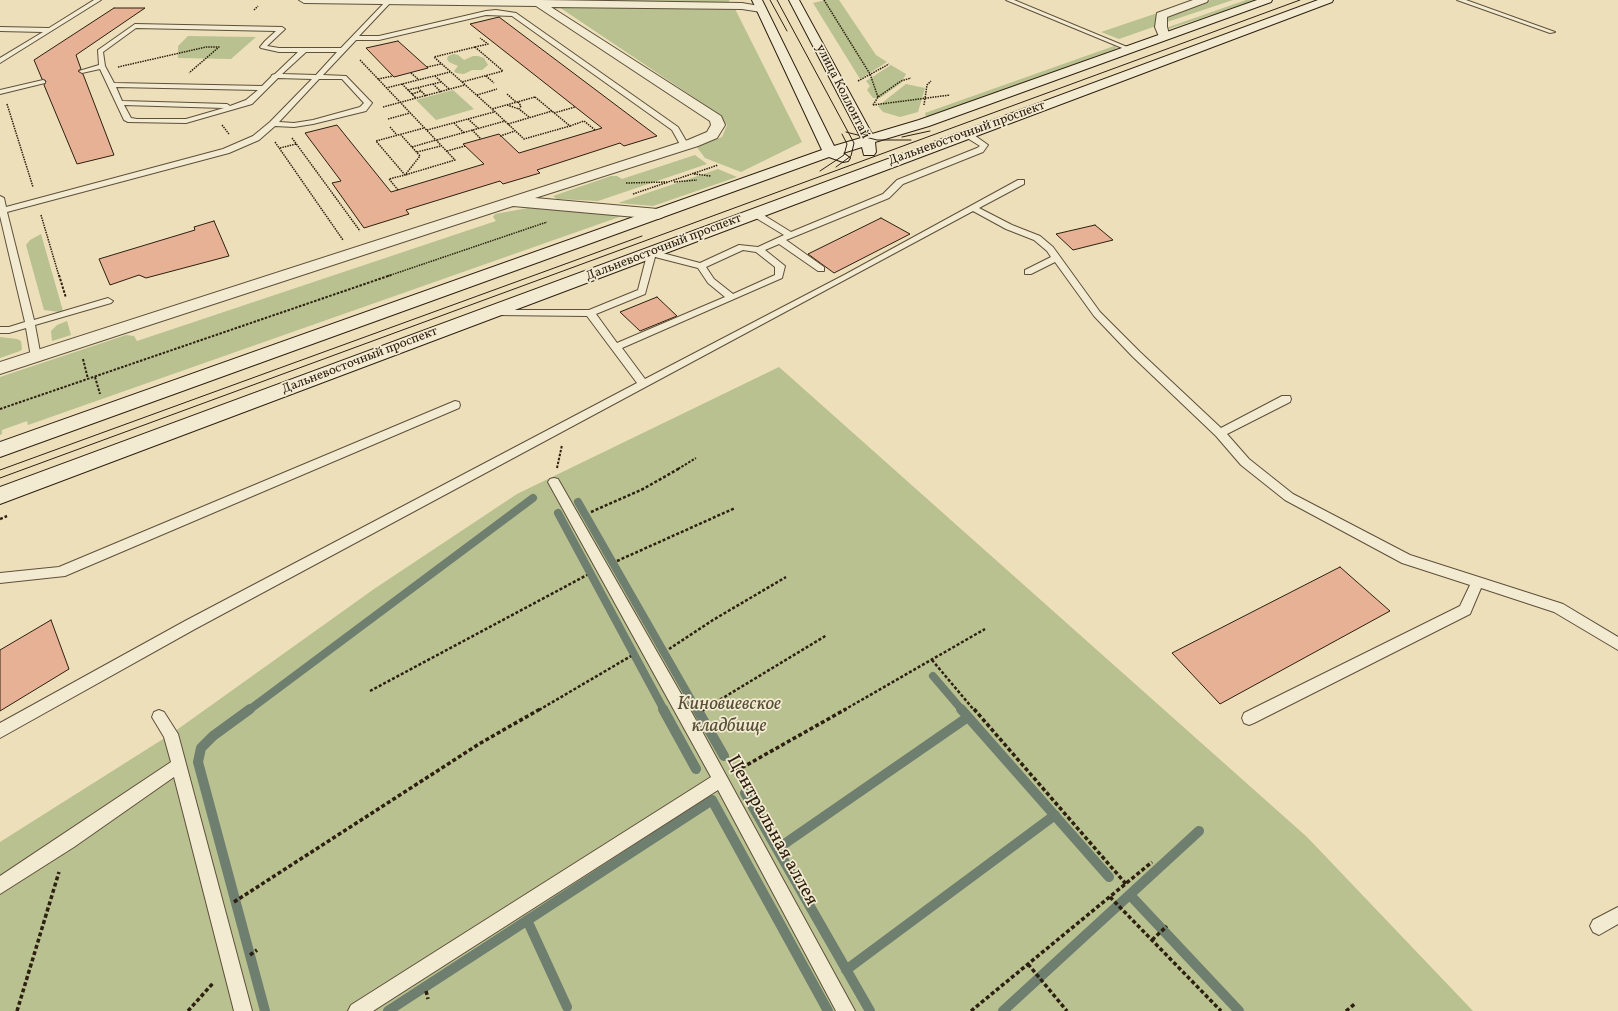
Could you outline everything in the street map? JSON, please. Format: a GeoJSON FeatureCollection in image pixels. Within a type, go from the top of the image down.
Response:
{"type":"FeatureCollection","features":[{"type":"Feature","properties":{"kind":"main road"},"geometry":{"type":"LineString","coordinates":[[304,0],[759,5],[830,152]]}},
{"type":"Feature","properties":{"kind":"main road","name":"улица Коллонтай"},"geometry":{"type":"LineString","coordinates":[[794,0],[868,139],[870,170],[830,152]]}},
{"type":"Feature","properties":{"kind":"main road"},"geometry":{"type":"LineString","coordinates":[[1164,37],[1161,27],[1161,15],[1204,0]]}},
{"type":"Feature","properties":{"kind":"main road","name":"Дальневосточный проспект"},"geometry":{"type":"LineString","coordinates":[[0,450],[830,152],[868,139],[924,123],[1267,0]]}},
{"type":"Feature","properties":{"kind":"main road","name":"Дальневосточный проспект"},"geometry":{"type":"LineString","coordinates":[[0,496],[651,253],[754,213],[1328,0]]}},
{"type":"Feature","properties":{"kind":"main road"},"geometry":{"type":"LineString","coordinates":[[0,368],[685,146],[712,135],[718,125],[716,119],[536,3]]}},
{"type":"Feature","properties":{"kind":"main road"},"geometry":{"type":"LineString","coordinates":[[512,201],[658,214]]}},
{"type":"Feature","properties":{"kind":"lane"},"geometry":{"type":"LineString","coordinates":[[0,61],[98,0]]}},
{"type":"Feature","properties":{"kind":"lane"},"geometry":{"type":"LineString","coordinates":[[1009,0],[1129,50]]}},
{"type":"Feature","properties":{"kind":"lane"},"geometry":{"type":"LineString","coordinates":[[1460,0],[1552,32]]}},
{"type":"Feature","properties":{"kind":"lane"},"geometry":{"type":"LineString","coordinates":[[1,211],[226,151],[256,138],[278,124],[319,76],[389,1]]}},
{"type":"Feature","properties":{"kind":"lane"},"geometry":{"type":"LineString","coordinates":[[355,38],[379,38],[486,13],[496,12],[514,14],[675,130],[685,146]]}},
{"type":"Feature","properties":{"kind":"lane"},"geometry":{"type":"LineString","coordinates":[[304,50],[249,102],[240,106],[186,121],[128,120],[103,68],[100,51],[136,26],[282,29],[263,47],[279,50],[304,50],[343,50]]}},
{"type":"Feature","properties":{"kind":"lane"},"geometry":{"type":"LineString","coordinates":[[0,29],[50,30]]}},
{"type":"Feature","properties":{"kind":"lane"},"geometry":{"type":"LineString","coordinates":[[82,71],[103,68]]}},
{"type":"Feature","properties":{"kind":"lane"},"geometry":{"type":"LineString","coordinates":[[267,76],[319,76],[347,78],[368,103],[367,106],[313,122],[278,124]]}},
{"type":"Feature","properties":{"kind":"lane"},"geometry":{"type":"LineString","coordinates":[[0,92],[43,82]]}},
{"type":"Feature","properties":{"kind":"lane"},"geometry":{"type":"LineString","coordinates":[[111,85],[264,88]]}},
{"type":"Feature","properties":{"kind":"lane"},"geometry":{"type":"LineString","coordinates":[[120,103],[240,106]]}},
{"type":"Feature","properties":{"kind":"lane"},"geometry":{"type":"LineString","coordinates":[[759,250],[790,235],[886,196],[900,182],[980,150],[984,145],[967,134]]}},
{"type":"Feature","properties":{"kind":"lane"},"geometry":{"type":"LineString","coordinates":[[0,731],[190,624],[849,276],[1021,182]]}},
{"type":"Feature","properties":{"kind":"lane"},"geometry":{"type":"LineString","coordinates":[[0,198],[1,211],[30,324],[36,357]]}},
{"type":"Feature","properties":{"kind":"lane"},"geometry":{"type":"LineString","coordinates":[[974,208],[1009,227],[1037,238],[1057,257],[1098,314],[1136,354],[1220,433],[1245,462],[1289,497],[1406,559],[1558,608],[1618,644]]}},
{"type":"Feature","properties":{"kind":"lane"},"geometry":{"type":"LineString","coordinates":[[754,213],[790,235]]}},
{"type":"Feature","properties":{"kind":"lane"},"geometry":{"type":"LineString","coordinates":[[780,240],[821,269]]}},
{"type":"Feature","properties":{"kind":"lane"},"geometry":{"type":"LineString","coordinates":[[489,313],[590,313],[642,292],[651,253],[701,266],[742,247],[759,250],[780,266],[779,276],[732,298],[616,347]]}},
{"type":"Feature","properties":{"kind":"lane"},"geometry":{"type":"LineString","coordinates":[[1028,272],[1057,257]]}},
{"type":"Feature","properties":{"kind":"lane"},"geometry":{"type":"LineString","coordinates":[[701,266],[711,281],[732,298]]}},
{"type":"Feature","properties":{"kind":"lane"},"geometry":{"type":"LineString","coordinates":[[0,330],[9,330],[108,301]]}},
{"type":"Feature","properties":{"kind":"lane"},"geometry":{"type":"LineString","coordinates":[[590,313],[643,384]]}},
{"type":"Feature","properties":{"kind":"lane"},"geometry":{"type":"LineString","coordinates":[[1220,433],[1286,399]]}},
{"type":"Feature","properties":{"kind":"lane"},"geometry":{"type":"LineString","coordinates":[[0,578],[60,572],[455,405]]}},
{"type":"Feature","properties":{"kind":"lane","name":"Центральная аллея"},"geometry":{"type":"LineString","coordinates":[[554,482],[687,718],[846,1011]]}},
{"type":"Feature","properties":{"kind":"lane"},"geometry":{"type":"LineString","coordinates":[[1249,718],[1465,610],[1477,583]]}},
{"type":"Feature","properties":{"kind":"lane"},"geometry":{"type":"LineString","coordinates":[[159,717],[171,734],[180,765],[243,1011]]}},
{"type":"Feature","properties":{"kind":"lane"},"geometry":{"type":"LineString","coordinates":[[0,886],[180,765]]}},
{"type":"Feature","properties":{"kind":"lane"},"geometry":{"type":"LineString","coordinates":[[357,1011],[720,780]]}},
{"type":"Feature","properties":{"kind":"lane"},"geometry":{"type":"LineString","coordinates":[[1599,926],[1618,915]]}},
{"type":"Feature","properties":{"kind":"path"},"geometry":{"type":"LineString","coordinates":[[824,0],[870,74],[878,97]]}},
{"type":"Feature","properties":{"kind":"path"},"geometry":{"type":"LineString","coordinates":[[254,10],[258,6]]}},
{"type":"Feature","properties":{"kind":"path"},"geometry":{"type":"LineString","coordinates":[[480,38],[488,44],[434,57],[524,139],[584,121],[595,130]]}},
{"type":"Feature","properties":{"kind":"path"},"geometry":{"type":"LineString","coordinates":[[103,68],[206,47],[220,47],[174,86]]}},
{"type":"Feature","properties":{"kind":"path"},"geometry":{"type":"LineString","coordinates":[[462,82],[503,71],[475,47]]}},
{"type":"Feature","properties":{"kind":"path"},"geometry":{"type":"LineString","coordinates":[[360,60],[455,160],[389,179],[398,190]]}},
{"type":"Feature","properties":{"kind":"path"},"geometry":{"type":"LineString","coordinates":[[427,67],[442,64]]}},
{"type":"Feature","properties":{"kind":"path"},"geometry":{"type":"LineString","coordinates":[[858,81],[889,64]]}},
{"type":"Feature","properties":{"kind":"path"},"geometry":{"type":"LineString","coordinates":[[386,88],[450,72]]}},
{"type":"Feature","properties":{"kind":"path"},"geometry":{"type":"LineString","coordinates":[[411,73],[419,80]]}},
{"type":"Feature","properties":{"kind":"path"},"geometry":{"type":"LineString","coordinates":[[378,80],[393,76]]}},
{"type":"Feature","properties":{"kind":"path"},"geometry":{"type":"LineString","coordinates":[[435,76],[450,90]]}},
{"type":"Feature","properties":{"kind":"path"},"geometry":{"type":"LineString","coordinates":[[486,76],[494,83]]}},
{"type":"Feature","properties":{"kind":"path"},"geometry":{"type":"LineString","coordinates":[[911,78],[901,81],[878,97],[873,105],[955,94]]}},
{"type":"Feature","properties":{"kind":"path"},"geometry":{"type":"LineString","coordinates":[[923,112],[927,85],[931,81]]}},
{"type":"Feature","properties":{"kind":"path"},"geometry":{"type":"LineString","coordinates":[[408,90],[441,82]]}},
{"type":"Feature","properties":{"kind":"path"},"geometry":{"type":"LineString","coordinates":[[402,84],[416,98]]}},
{"type":"Feature","properties":{"kind":"path"},"geometry":{"type":"LineString","coordinates":[[432,84],[440,92]]}},
{"type":"Feature","properties":{"kind":"path"},"geometry":{"type":"LineString","coordinates":[[400,102],[465,85]]}},
{"type":"Feature","properties":{"kind":"path"},"geometry":{"type":"LineString","coordinates":[[418,88],[426,96]]}},
{"type":"Feature","properties":{"kind":"path"},"geometry":{"type":"LineString","coordinates":[[476,95],[498,89]]}},
{"type":"Feature","properties":{"kind":"path"},"geometry":{"type":"LineString","coordinates":[[412,94],[422,91]]}},
{"type":"Feature","properties":{"kind":"path"},"geometry":{"type":"LineString","coordinates":[[507,94],[521,106],[519,109]]}},
{"type":"Feature","properties":{"kind":"path"},"geometry":{"type":"LineString","coordinates":[[492,109],[535,97],[570,126]]}},
{"type":"Feature","properties":{"kind":"path"},"geometry":{"type":"LineString","coordinates":[[507,105],[519,109],[529,118]]}},
{"type":"Feature","properties":{"kind":"path"},"geometry":{"type":"LineString","coordinates":[[554,113],[575,107]]}},
{"type":"Feature","properties":{"kind":"path"},"geometry":{"type":"LineString","coordinates":[[427,130],[494,111]]}},
{"type":"Feature","properties":{"kind":"path"},"geometry":{"type":"LineString","coordinates":[[508,124],[552,111]]}},
{"type":"Feature","properties":{"kind":"path"},"geometry":{"type":"LineString","coordinates":[[388,119],[410,113]]}},
{"type":"Feature","properties":{"kind":"path"},"geometry":{"type":"LineString","coordinates":[[468,119],[478,128]]}},
{"type":"Feature","properties":{"kind":"path"},"geometry":{"type":"LineString","coordinates":[[412,147],[505,121]]}},
{"type":"Feature","properties":{"kind":"path"},"geometry":{"type":"LineString","coordinates":[[454,123],[464,132]]}},
{"type":"Feature","properties":{"kind":"path"},"geometry":{"type":"LineString","coordinates":[[278,124],[271,136],[345,243]]}},
{"type":"Feature","properties":{"kind":"path"},"geometry":{"type":"LineString","coordinates":[[390,127],[397,135]]}},
{"type":"Feature","properties":{"kind":"path"},"geometry":{"type":"LineString","coordinates":[[405,174],[376,141],[424,128]]}},
{"type":"Feature","properties":{"kind":"path"},"geometry":{"type":"LineString","coordinates":[[472,130],[481,139]]}},
{"type":"Feature","properties":{"kind":"path"},"geometry":{"type":"LineString","coordinates":[[500,136],[516,131]]}},
{"type":"Feature","properties":{"kind":"path"},"geometry":{"type":"LineString","coordinates":[[401,134],[420,156],[405,174]]}},
{"type":"Feature","properties":{"kind":"path"},"geometry":{"type":"LineString","coordinates":[[290,135],[360,231]]}},
{"type":"Feature","properties":{"kind":"path"},"geometry":{"type":"LineString","coordinates":[[279,148],[296,144]]}},
{"type":"Feature","properties":{"kind":"path"},"geometry":{"type":"LineString","coordinates":[[417,152],[441,146]]}},
{"type":"Feature","properties":{"kind":"path"},"geometry":{"type":"LineString","coordinates":[[447,151],[465,146]]}},
{"type":"Feature","properties":{"kind":"path"},"geometry":{"type":"LineString","coordinates":[[627,196],[718,165]]}},
{"type":"Feature","properties":{"kind":"path"},"geometry":{"type":"LineString","coordinates":[[623,183],[702,180]]}},
{"type":"Feature","properties":{"kind":"path"},"geometry":{"type":"LineString","coordinates":[[0,409],[552,221]]}},
{"type":"Feature","properties":{"kind":"path"},"geometry":{"type":"LineString","coordinates":[[82,357],[88,379]]}},
{"type":"Feature","properties":{"kind":"path"},"geometry":{"type":"LineString","coordinates":[[95,377],[102,401]]}},
{"type":"Feature","properties":{"kind":"path"},"geometry":{"type":"LineString","coordinates":[[554,482],[568,424]]}},
{"type":"Feature","properties":{"kind":"path"},"geometry":{"type":"LineString","coordinates":[[594,511],[643,489],[696,458]]}},
{"type":"Feature","properties":{"kind":"path"},"geometry":{"type":"LineString","coordinates":[[620,559],[735,508]]}},
{"type":"Feature","properties":{"kind":"path"},"geometry":{"type":"LineString","coordinates":[[370,691],[583,577]]}},
{"type":"Feature","properties":{"kind":"path"},"geometry":{"type":"LineString","coordinates":[[672,648],[713,620],[786,577]]}},
{"type":"Feature","properties":{"kind":"path"},"geometry":{"type":"LineString","coordinates":[[720,780],[985,629]]}},
{"type":"Feature","properties":{"kind":"path"},"geometry":{"type":"LineString","coordinates":[[707,707],[827,635]]}},
{"type":"Feature","properties":{"kind":"path"},"geometry":{"type":"LineString","coordinates":[[246,895],[479,744],[626,659]]}},
{"type":"Feature","properties":{"kind":"path"},"geometry":{"type":"LineString","coordinates":[[932,660],[1088,842],[1126,884]]}},
{"type":"Feature","properties":{"kind":"path"},"geometry":{"type":"LineString","coordinates":[[17,1011],[68,841]]}},
{"type":"Feature","properties":{"kind":"path"},"geometry":{"type":"LineString","coordinates":[[971,1011],[1152,862]]}},
{"type":"Feature","properties":{"kind":"path"},"geometry":{"type":"LineString","coordinates":[[1110,897],[1221,1011]]}},
{"type":"Feature","properties":{"kind":"path"},"geometry":{"type":"LineString","coordinates":[[1152,940],[1167,926]]}},
{"type":"Feature","properties":{"kind":"path"},"geometry":{"type":"LineString","coordinates":[[1028,964],[1067,1011]]}},
{"type":"Feature","properties":{"kind":"path"},"geometry":{"type":"LineString","coordinates":[[188,1011],[206,989],[232,966]]}},
{"type":"Feature","properties":{"kind":"path"},"geometry":{"type":"LineString","coordinates":[[1346,1011],[1356,1003]]}},
{"type":"Feature","properties":{"kind":"green space"},"geometry":{"type":"Polygon","coordinates":[[[547,0],[729,0],[730,1],[723,4],[547,0]]]}},
{"type":"Feature","properties":{"kind":"green space"},"geometry":{"type":"Polygon","coordinates":[[[825,0],[839,0],[876,55],[887,62],[860,79],[813,3],[825,0]]]}},
{"type":"Feature","properties":{"kind":"green space"},"geometry":{"type":"Polygon","coordinates":[[[1196,0],[1200,0],[1156,15],[1156,26],[1119,39],[1101,32],[1196,0]]]}},
{"type":"Feature","properties":{"kind":"green space"},"geometry":{"type":"Polygon","coordinates":[[[1211,0],[1233,0],[1164,23],[1165,16],[1211,0]]]}},
{"type":"Feature","properties":{"kind":"green space"},"geometry":{"type":"Polygon","coordinates":[[[1246,0],[1256,0],[1166,30],[1166,28],[1246,0]]]}},
{"type":"Feature","properties":{"kind":"green space"},"geometry":{"type":"Polygon","coordinates":[[[559,7],[735,9],[802,142],[741,172],[705,158],[696,146],[722,137],[727,125],[717,113],[559,7]]]}},
{"type":"Feature","properties":{"kind":"green space"},"geometry":{"type":"Polygon","coordinates":[[[188,36],[256,37],[231,59],[178,58],[178,46],[188,36]]]}},
{"type":"Feature","properties":{"kind":"green space"},"geometry":{"type":"Polygon","coordinates":[[[1114,46],[1117,48],[1116,49],[926,117],[925,113],[1114,46]]]}},
{"type":"Feature","properties":{"kind":"green space"},"geometry":{"type":"Polygon","coordinates":[[[454,54],[458,55],[464,60],[473,56],[478,56],[484,58],[488,65],[482,70],[472,70],[464,74],[456,73],[454,71],[458,66],[449,62],[447,59],[448,56],[454,54]]]}},
{"type":"Feature","properties":{"kind":"green space"},"geometry":{"type":"Polygon","coordinates":[[[891,65],[906,74],[901,83],[880,98],[873,98],[867,90],[870,86],[866,81],[891,65]]]}},
{"type":"Feature","properties":{"kind":"green space"},"geometry":{"type":"Polygon","coordinates":[[[906,84],[925,88],[918,112],[900,117],[883,112],[878,106],[906,84]]]}},
{"type":"Feature","properties":{"kind":"green space"},"geometry":{"type":"Polygon","coordinates":[[[453,90],[474,109],[436,120],[416,100],[453,90]]]}},
{"type":"Feature","properties":{"kind":"green space"},"geometry":{"type":"Polygon","coordinates":[[[695,155],[707,164],[598,201],[557,199],[553,196],[611,176],[617,176],[622,179],[695,155]]]}},
{"type":"Feature","properties":{"kind":"green space"},"geometry":{"type":"Polygon","coordinates":[[[718,169],[737,177],[653,206],[618,203],[718,169]]]}},
{"type":"Feature","properties":{"kind":"green space"},"geometry":{"type":"Polygon","coordinates":[[[528,208],[622,216],[28,425],[27,421],[2,430],[2,434],[0,435],[0,377],[126,335],[134,336],[137,341],[496,221],[493,217],[495,214],[528,208]]]}},
{"type":"Feature","properties":{"kind":"green space"},"geometry":{"type":"Polygon","coordinates":[[[41,234],[63,311],[59,312],[44,310],[26,245],[30,240],[41,234]]]}},
{"type":"Feature","properties":{"kind":"green space"},"geometry":{"type":"Polygon","coordinates":[[[67,321],[71,335],[52,341],[51,331],[57,325],[67,321]]]}},
{"type":"Feature","properties":{"kind":"green space"},"geometry":{"type":"Polygon","coordinates":[[[0,337],[17,339],[21,341],[22,349],[0,358],[0,337]]]}},
{"type":"Feature","properties":{"kind":"green space","name":"Киновиевское кладбище"},"geometry":{"type":"Polygon","coordinates":[[[779,367],[1307,837],[1473,1011],[0,1011],[0,842],[171,734],[374,589],[517,494],[779,367]]]}},
{"type":"Feature","properties":{"kind":"building"},"geometry":{"type":"Polygon","coordinates":[[[114,8],[145,8],[76,55],[81,69],[78,71],[83,74],[114,155],[77,164],[44,85],[46,81],[42,79],[34,60],[114,8]]]}},
{"type":"Feature","properties":{"kind":"building"},"geometry":{"type":"Polygon","coordinates":[[[499,17],[657,136],[624,146],[620,143],[537,170],[540,173],[503,184],[500,181],[406,210],[409,214],[364,228],[332,183],[341,181],[305,133],[337,125],[391,192],[484,164],[463,144],[499,134],[519,153],[602,128],[470,24],[499,17]]]}},
{"type":"Feature","properties":{"kind":"building"},"geometry":{"type":"Polygon","coordinates":[[[398,41],[428,68],[394,77],[366,48],[398,41]]]}},
{"type":"Feature","properties":{"kind":"building"},"geometry":{"type":"Polygon","coordinates":[[[881,218],[910,234],[834,273],[808,254],[881,218]]]}},
{"type":"Feature","properties":{"kind":"building"},"geometry":{"type":"Polygon","coordinates":[[[214,221],[229,256],[146,278],[139,275],[110,285],[99,259],[195,230],[194,227],[214,221]]]}},
{"type":"Feature","properties":{"kind":"building"},"geometry":{"type":"Polygon","coordinates":[[[1095,225],[1113,240],[1073,250],[1056,234],[1095,225]]]}},
{"type":"Feature","properties":{"kind":"building"},"geometry":{"type":"Polygon","coordinates":[[[657,297],[677,316],[640,331],[620,312],[657,297]]]}},
{"type":"Feature","properties":{"kind":"building"},"geometry":{"type":"Polygon","coordinates":[[[1340,567],[1390,611],[1220,704],[1172,653],[1340,567]]]}},
{"type":"Feature","properties":{"kind":"building"},"geometry":{"type":"Polygon","coordinates":[[[51,620],[69,669],[0,711],[0,650],[51,620]]]}},
{"type":"Feature","properties":{"kind":"waterway"},"geometry":{"type":"LineString","coordinates":[[249,710],[533,498]]}},
{"type":"Feature","properties":{"kind":"waterway"},"geometry":{"type":"LineString","coordinates":[[578,502],[697,710]]}},
{"type":"Feature","properties":{"kind":"waterway"},"geometry":{"type":"LineString","coordinates":[[558,513],[664,710]]}},
{"type":"Feature","properties":{"kind":"waterway"},"geometry":{"type":"LineString","coordinates":[[933,676],[962,710]]}},
{"type":"Feature","properties":{"kind":"waterway"},"geometry":{"type":"LineString","coordinates":[[250,709],[213,736],[201,748],[198,762],[265,1011]]}},
{"type":"Feature","properties":{"kind":"waterway"},"geometry":{"type":"LineString","coordinates":[[663,709],[696,769]]}},
{"type":"Feature","properties":{"kind":"waterway"},"geometry":{"type":"LineString","coordinates":[[697,709],[724,756]]}},
{"type":"Feature","properties":{"kind":"waterway"},"geometry":{"type":"LineString","coordinates":[[961,709],[1055,815]]}},
{"type":"Feature","properties":{"kind":"waterway"},"geometry":{"type":"LineString","coordinates":[[777,849],[968,717]]}},
{"type":"Feature","properties":{"kind":"waterway"},"geometry":{"type":"LineString","coordinates":[[745,793],[777,849]]}},
{"type":"Feature","properties":{"kind":"waterway"},"geometry":{"type":"LineString","coordinates":[[527,920],[712,800],[828,1011]]}},
{"type":"Feature","properties":{"kind":"waterway"},"geometry":{"type":"LineString","coordinates":[[846,970],[1055,815]]}},
{"type":"Feature","properties":{"kind":"waterway"},"geometry":{"type":"LineString","coordinates":[[1055,815],[1109,877]]}},
{"type":"Feature","properties":{"kind":"waterway"},"geometry":{"type":"LineString","coordinates":[[1003,1011],[1199,831]]}},
{"type":"Feature","properties":{"kind":"waterway"},"geometry":{"type":"LineString","coordinates":[[777,849],[846,970]]}},
{"type":"Feature","properties":{"kind":"waterway"},"geometry":{"type":"LineString","coordinates":[[1130,895],[1239,1011]]}},
{"type":"Feature","properties":{"kind":"waterway"},"geometry":{"type":"LineString","coordinates":[[388,1011],[527,920]]}},
{"type":"Feature","properties":{"kind":"waterway"},"geometry":{"type":"LineString","coordinates":[[527,920],[567,1007]]}},
{"type":"Feature","properties":{"kind":"waterway"},"geometry":{"type":"LineString","coordinates":[[846,970],[870,1011]]}},
{"type":"Feature","properties":{"kind":"tram line"},"geometry":{"type":"LineString","coordinates":[[770,0],[787,31]]}},
{"type":"Feature","properties":{"kind":"tram line"},"geometry":{"type":"LineString","coordinates":[[777,0],[848,133]]}},
{"type":"Feature","properties":{"kind":"tram line"},"geometry":{"type":"LineString","coordinates":[[0,478],[1300,0]]}},
{"type":"Feature","properties":{"kind":"tram line"},"geometry":{"type":"LineString","coordinates":[[902,137],[930,131]]}},
{"type":"Feature","properties":{"kind":"tram line"},"geometry":{"type":"LineString","coordinates":[[836,167],[851,156],[854,143],[848,133]]}},
{"type":"Feature","properties":{"kind":"tram line"},"geometry":{"type":"LineString","coordinates":[[848,133],[877,140],[911,140]]}},
{"type":"Feature","properties":{"kind":"tram line"},"geometry":{"type":"LineString","coordinates":[[820,171],[844,155],[847,144],[842,134]]}},
{"type":"Feature","properties":{"kind":"tram line"},"geometry":{"type":"LineString","coordinates":[[0,470],[642,236]]}}]}
